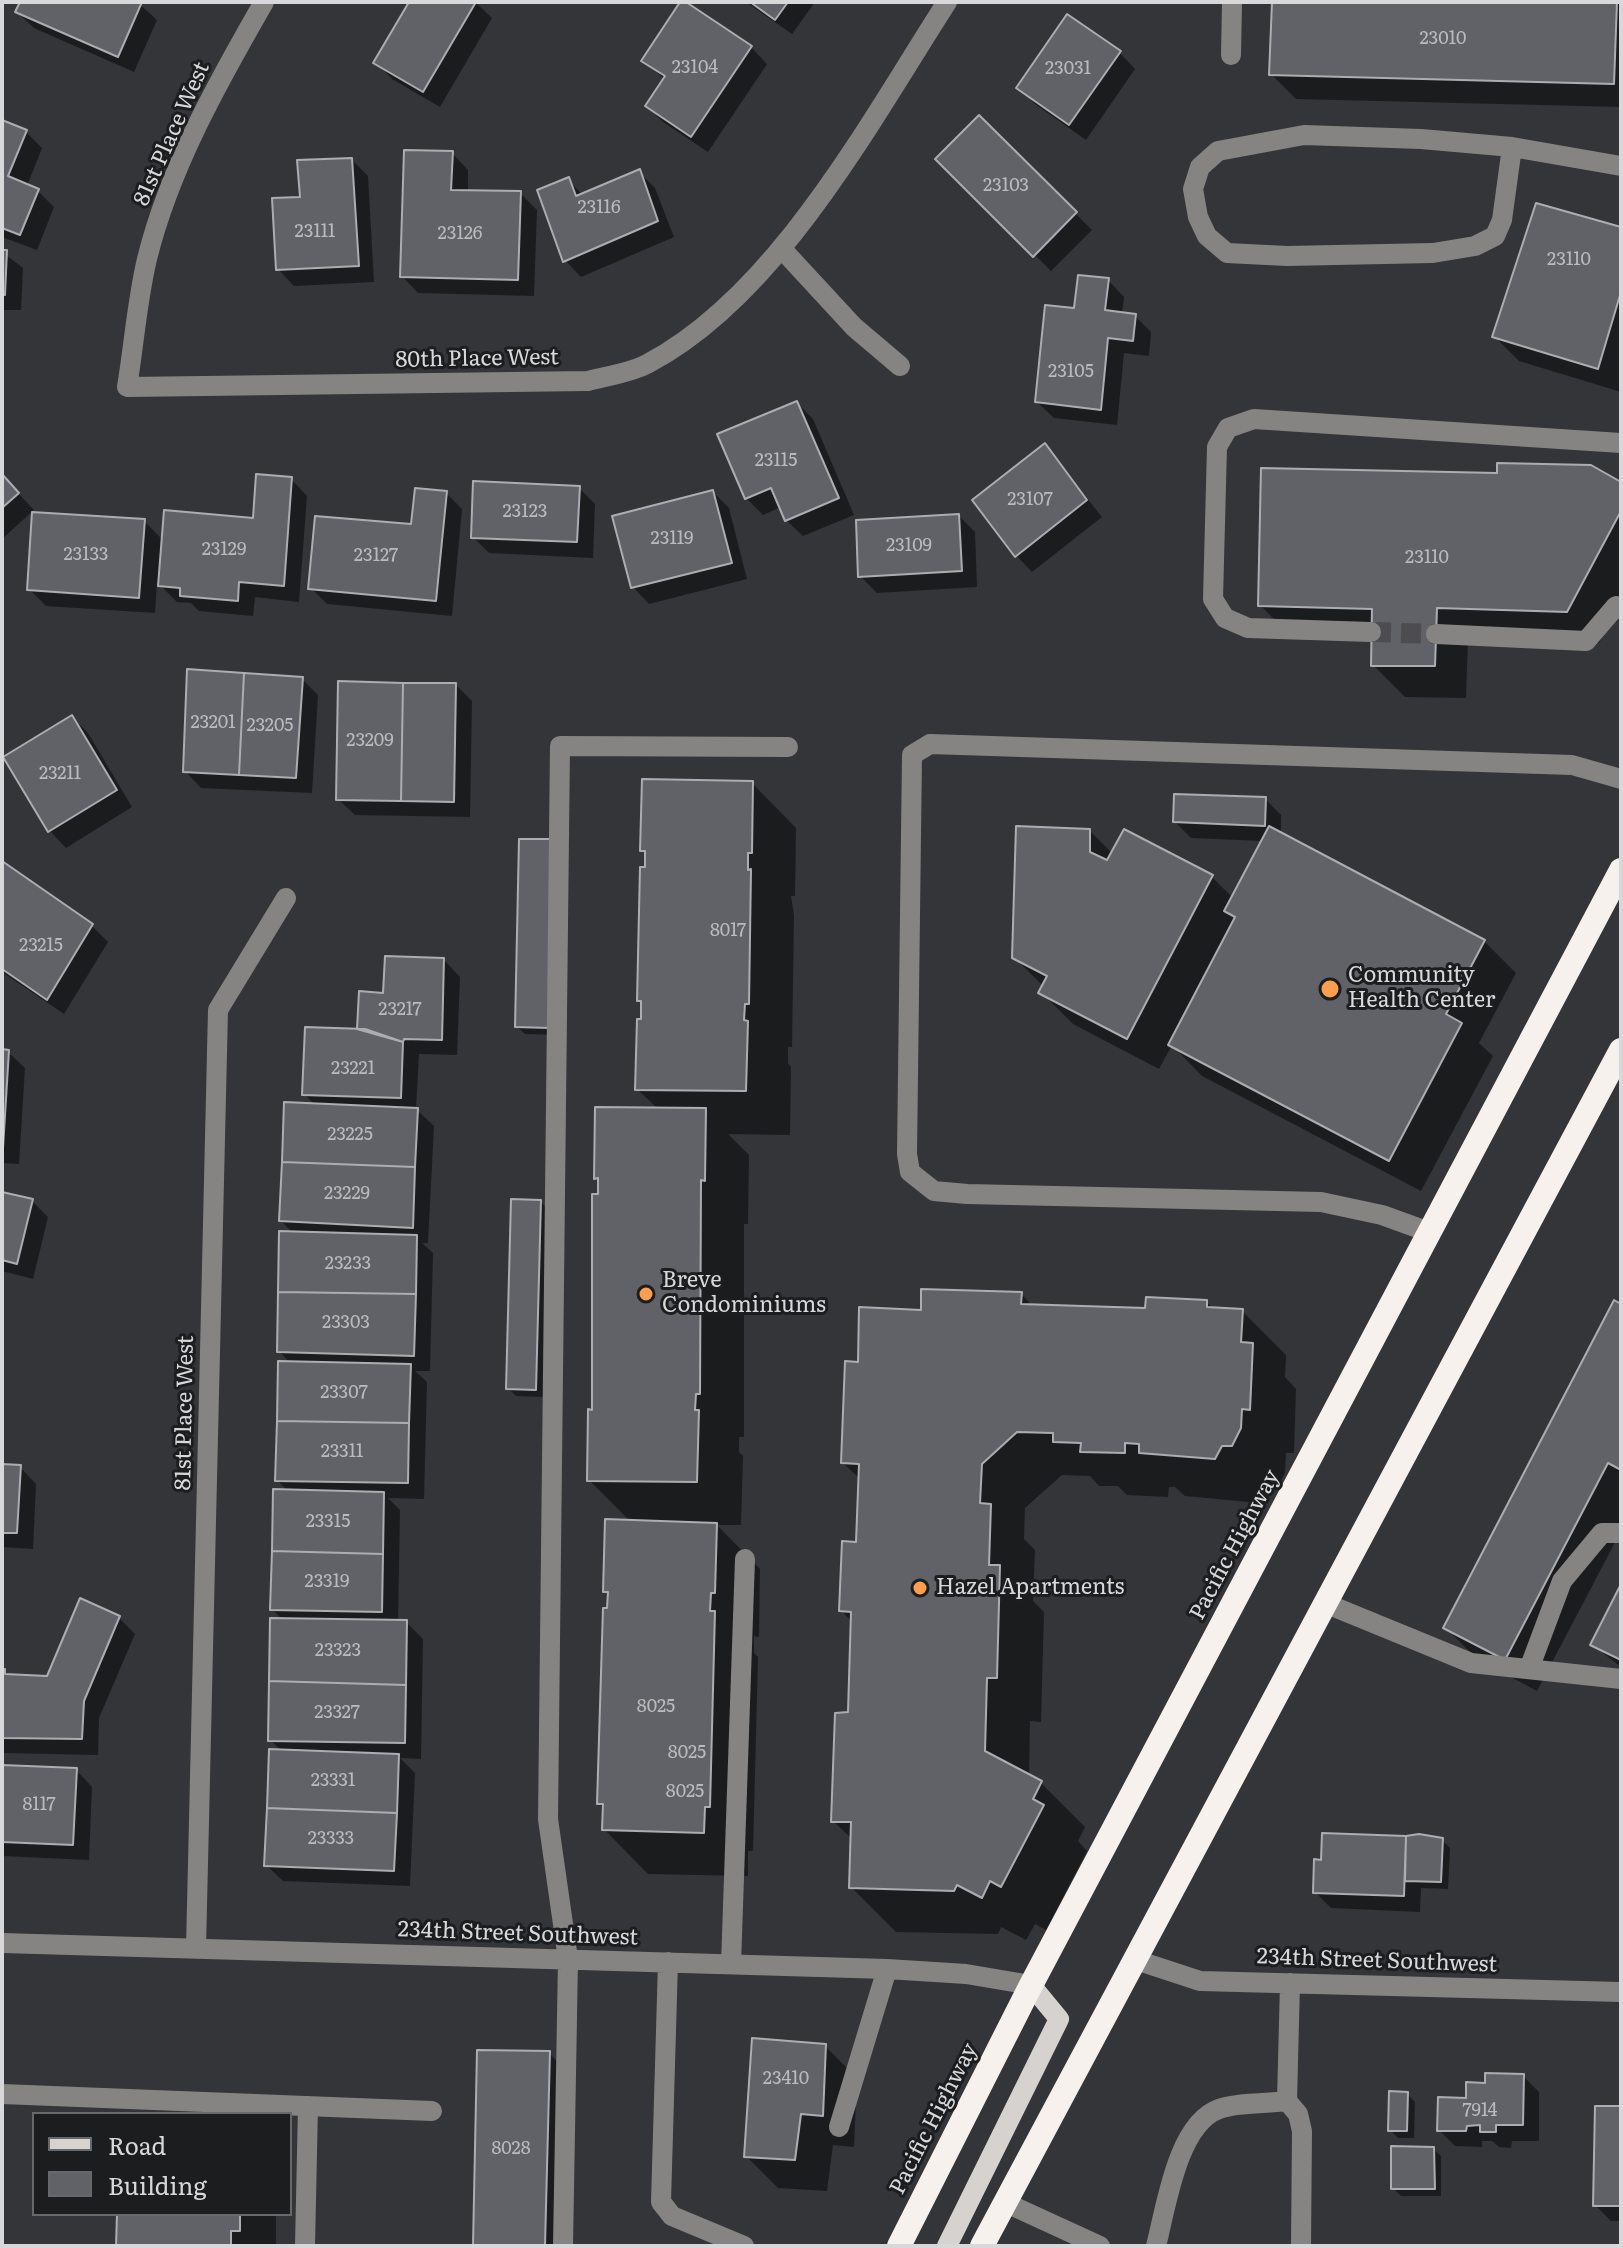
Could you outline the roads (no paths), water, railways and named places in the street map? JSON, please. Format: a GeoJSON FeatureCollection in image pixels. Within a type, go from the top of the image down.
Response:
{"type":"FeatureCollection","features":[{"type":"Feature","properties":{"kind":"highway","name":"Pacific Highway"},"geometry":{"type":"LineString","coordinates":[[899,2246],[1031,1985],[1621,870]]}},
{"type":"Feature","properties":{"kind":"highway"},"geometry":{"type":"LineString","coordinates":[[982,2246],[1621,1050]]}},
{"type":"Feature","properties":{"kind":"main road"},"geometry":{"type":"LineString","coordinates":[[947,2246],[1059,2019],[1031,1985]]}},
{"type":"Feature","properties":{"kind":"street","name":"81st Place West"},"geometry":{"type":"LineString","coordinates":[[127,387],[147,259],[177,172],[234,53],[264,2]]}},
{"type":"Feature","properties":{"kind":"street","name":"80th Place West"},"geometry":{"type":"LineString","coordinates":[[127,387],[588,381],[644,366],[690,338],[741,293],[781,248],[947,2]]}},
{"type":"Feature","properties":{"kind":"street"},"geometry":{"type":"LineString","coordinates":[[1231,55],[1232,2]]}},
{"type":"Feature","properties":{"kind":"street"},"geometry":{"type":"LineString","coordinates":[[1512,147],[1502,220],[1495,236],[1475,246],[1404,253],[1287,256],[1227,253],[1207,236],[1198,217],[1193,189],[1200,167],[1218,151],[1242,144],[1304,135],[1421,139],[1512,147],[1621,166]]}},
{"type":"Feature","properties":{"kind":"street"},"geometry":{"type":"LineString","coordinates":[[781,248],[854,327],[900,366]]}},
{"type":"Feature","properties":{"kind":"street"},"geometry":{"type":"LineString","coordinates":[[1371,632],[1248,628],[1225,618],[1213,599],[1217,447],[1228,428],[1254,419],[1621,443]]}},
{"type":"Feature","properties":{"kind":"street"},"geometry":{"type":"LineString","coordinates":[[1436,634],[1586,641],[1619,603]]}},
{"type":"Feature","properties":{"kind":"street"},"geometry":{"type":"LineString","coordinates":[[1429,1232],[1382,1215],[1321,1202],[956,1193],[934,1191],[910,1172],[907,1154],[912,755],[930,744],[1572,765],[1621,779]]}},
{"type":"Feature","properties":{"kind":"street"},"geometry":{"type":"LineString","coordinates":[[563,2246],[568,1959],[548,1819],[560,746],[788,747]]}},
{"type":"Feature","properties":{"kind":"street","name":"81st Place West"},"geometry":{"type":"LineString","coordinates":[[196,1948],[218,1010],[286,898]]}},
{"type":"Feature","properties":{"kind":"street"},"geometry":{"type":"LineString","coordinates":[[1529,1669],[1562,1581],[1602,1533],[1621,1533]]}},
{"type":"Feature","properties":{"kind":"street"},"geometry":{"type":"LineString","coordinates":[[731,1964],[745,1559]]}},
{"type":"Feature","properties":{"kind":"street"},"geometry":{"type":"LineString","coordinates":[[1327,1604],[1471,1663],[1621,1679]]}},
{"type":"Feature","properties":{"kind":"street","name":"234th Street Southwest"},"geometry":{"type":"LineString","coordinates":[[2,1943],[887,1969],[966,1974],[1031,1985]]}},
{"type":"Feature","properties":{"kind":"street","name":"234th Street Southwest"},"geometry":{"type":"LineString","coordinates":[[1136,1960],[1200,1981],[1621,1992]]}},
{"type":"Feature","properties":{"kind":"street"},"geometry":{"type":"LineString","coordinates":[[668,1962],[661,2202],[672,2216],[741,2246]]}},
{"type":"Feature","properties":{"kind":"street"},"geometry":{"type":"LineString","coordinates":[[839,2127],[887,1969]]}},
{"type":"Feature","properties":{"kind":"street"},"geometry":{"type":"LineString","coordinates":[[1290,1983],[1287,2101],[1298,2114],[1302,2131],[1301,2246]]}},
{"type":"Feature","properties":{"kind":"street"},"geometry":{"type":"LineString","coordinates":[[2,2094],[432,2111]]}},
{"type":"Feature","properties":{"kind":"street"},"geometry":{"type":"LineString","coordinates":[[1156,2246],[1184,2145],[1201,2120],[1219,2109],[1287,2101]]}},
{"type":"Feature","properties":{"kind":"street"},"geometry":{"type":"LineString","coordinates":[[305,2246],[308,2106]]}},
{"type":"Feature","properties":{"kind":"street"},"geometry":{"type":"LineString","coordinates":[[1004,2202],[1100,2246]]}},
{"type":"Feature","properties":{"kind":"tunnel"},"geometry":{"type":"LineString","coordinates":[[1371,632],[1436,634]]}},
{"type":"Feature","properties":{"kind":"place","name":"Community Health Center"},"geometry":{"type":"Point","coordinates":[1330,989]}},
{"type":"Feature","properties":{"kind":"place","name":"Breve Condominiums"},"geometry":{"type":"Point","coordinates":[646,1294]}},
{"type":"Feature","properties":{"kind":"place","name":"Hazel Apartments"},"geometry":{"type":"Point","coordinates":[920,1588]}}]}
